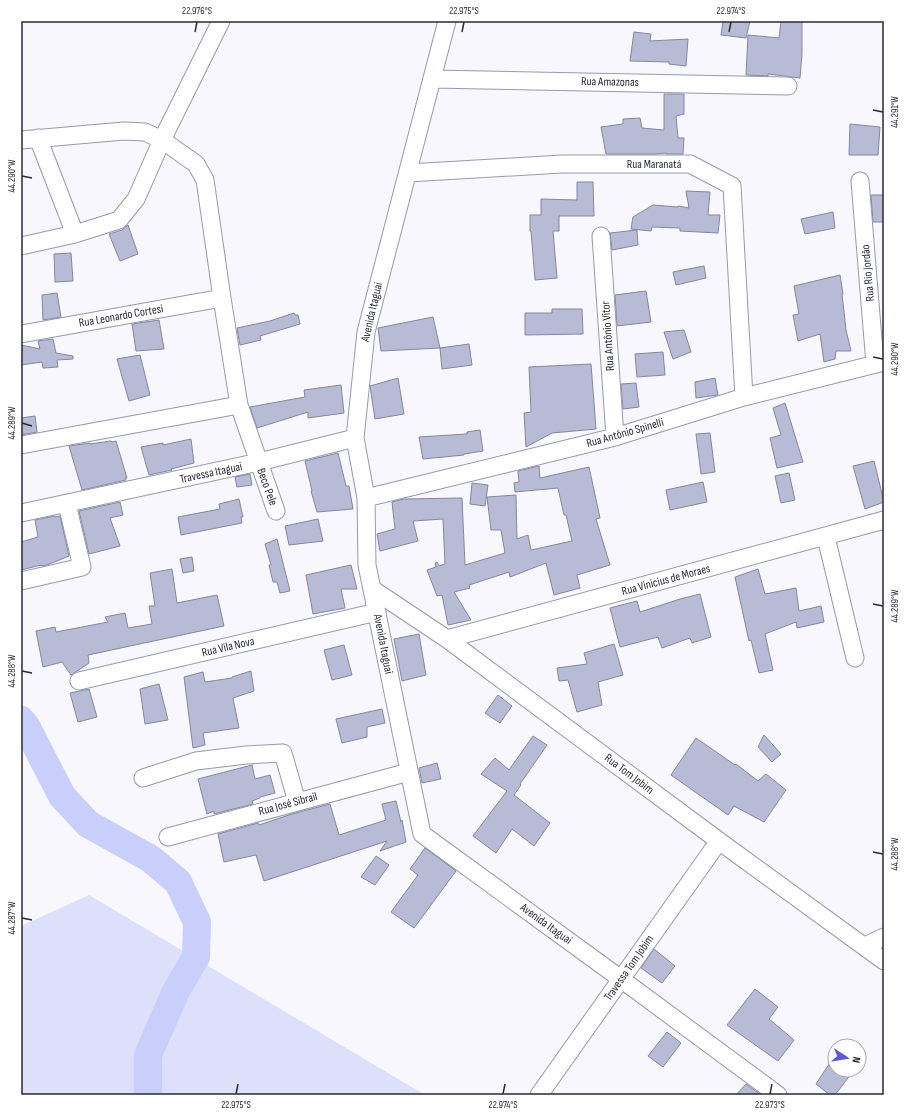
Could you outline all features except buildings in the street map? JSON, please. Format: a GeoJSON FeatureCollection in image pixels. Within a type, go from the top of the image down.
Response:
{"type":"FeatureCollection","features":[{"type":"Feature","properties":{"kind":"street"},"geometry":{"type":"LineString","coordinates":[[21,246],[75,234],[119,220],[136,199],[162,140],[221,21]]}},
{"type":"Feature","properties":{"kind":"street","name":"Avenida Itaguai"},"geometry":{"type":"LineString","coordinates":[[447,21],[366,332],[355,438],[366,498],[367,565],[422,834],[778,1095]]}},
{"type":"Feature","properties":{"kind":"street","name":"Rua Amazonas"},"geometry":{"type":"LineString","coordinates":[[432,79],[788,86]]}},
{"type":"Feature","properties":{"kind":"street"},"geometry":{"type":"LineString","coordinates":[[21,140],[124,131],[146,132],[162,140],[196,164],[205,180],[239,405],[259,462]]}},
{"type":"Feature","properties":{"kind":"street"},"geometry":{"type":"LineString","coordinates":[[38,138],[75,234]]}},
{"type":"Feature","properties":{"kind":"street","name":"Rua Maranatá"},"geometry":{"type":"LineString","coordinates":[[408,173],[562,164],[690,164],[732,186],[744,397]]}},
{"type":"Feature","properties":{"kind":"street","name":"Rua Rio Jordão"},"geometry":{"type":"LineString","coordinates":[[860,181],[880,363]]}},
{"type":"Feature","properties":{"kind":"street","name":"Rua Antônio Vitor"},"geometry":{"type":"LineString","coordinates":[[602,236],[615,437]]}},
{"type":"Feature","properties":{"kind":"street","name":"Rua Leonardo Cortesi"},"geometry":{"type":"LineString","coordinates":[[21,334],[222,298]]}},
{"type":"Feature","properties":{"kind":"street","name":"Rua Antônio Spinelli"},"geometry":{"type":"LineString","coordinates":[[366,498],[615,437],[744,397],[880,363]]}},
{"type":"Feature","properties":{"kind":"street"},"geometry":{"type":"LineString","coordinates":[[21,445],[239,405]]}},
{"type":"Feature","properties":{"kind":"street","name":"Travessa Itaguai"},"geometry":{"type":"LineString","coordinates":[[21,514],[259,462],[355,438]]}},
{"type":"Feature","properties":{"kind":"street","name":"Beco Pele"},"geometry":{"type":"LineString","coordinates":[[259,462],[276,511]]}},
{"type":"Feature","properties":{"kind":"street"},"geometry":{"type":"LineString","coordinates":[[21,581],[82,567],[67,504]]}},
{"type":"Feature","properties":{"kind":"street","name":"Rua Vinicius de Moraes"},"geometry":{"type":"LineString","coordinates":[[447,639],[884,520]]}},
{"type":"Feature","properties":{"kind":"street"},"geometry":{"type":"LineString","coordinates":[[826,537],[855,658]]}},
{"type":"Feature","properties":{"kind":"street","name":"Rua Tom Jobim"},"geometry":{"type":"LineString","coordinates":[[372,589],[447,639],[884,961]]}},
{"type":"Feature","properties":{"kind":"street","name":"Rua Vila Nova"},"geometry":{"type":"LineString","coordinates":[[79,681],[376,612]]}},
{"type":"Feature","properties":{"kind":"street"},"geometry":{"type":"LineString","coordinates":[[143,778],[196,761],[246,755],[283,753],[297,802]]}},
{"type":"Feature","properties":{"kind":"street","name":"Rua José Sibrail"},"geometry":{"type":"LineString","coordinates":[[168,838],[409,772]]}},
{"type":"Feature","properties":{"kind":"street","name":"Travessa Tom Jobim"},"geometry":{"type":"LineString","coordinates":[[539,1095],[720,841]]}},
{"type":"Feature","properties":{"kind":"street"},"geometry":{"type":"LineString","coordinates":[[865,946],[884,937]]}},
{"type":"Feature","properties":{"kind":"shaded area"},"geometry":{"type":"Polygon","coordinates":[[[89,895],[424,1095],[21,1095],[21,926],[89,895]]]}},
{"type":"Feature","properties":{"kind":"waterway"},"geometry":{"type":"LineString","coordinates":[[21,720],[26,726],[62,796],[88,824],[151,859],[178,882],[197,922],[196,957],[176,991],[148,1055],[148,1095]]}}]}
